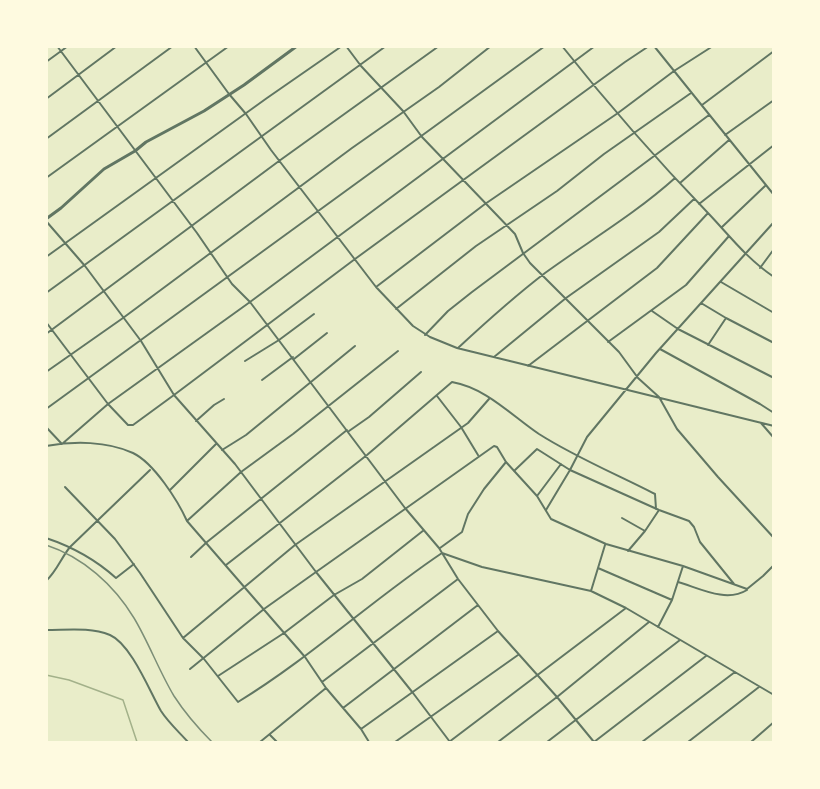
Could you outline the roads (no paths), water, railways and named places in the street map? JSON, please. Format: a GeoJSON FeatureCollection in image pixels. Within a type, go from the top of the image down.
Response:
{"type":"FeatureCollection","features":[{"type":"Feature","properties":{"kind":"street"},"geometry":{"type":"LineString","coordinates":[[57,46],[211,252],[228,279],[250,302],[349,430],[405,508],[439,548],[458,579],[498,631],[594,742],[706,656]]}},
{"type":"Feature","properties":{"kind":"street"},"geometry":{"type":"LineString","coordinates":[[46,62],[68,46]]}},
{"type":"Feature","properties":{"kind":"street"},"geometry":{"type":"LineString","coordinates":[[46,99],[117,46]]}},
{"type":"Feature","properties":{"kind":"street"},"geometry":{"type":"LineString","coordinates":[[46,139],[172,46]]}},
{"type":"Feature","properties":{"kind":"street"},"geometry":{"type":"LineString","coordinates":[[194,46],[376,287],[413,326],[425,334],[457,348],[774,426]]}},
{"type":"Feature","properties":{"kind":"street"},"geometry":{"type":"LineString","coordinates":[[46,178],[229,46]]}},
{"type":"Feature","properties":{"kind":"street"},"geometry":{"type":"LineString","coordinates":[[297,46],[204,111],[146,142],[104,169],[46,220],[85,266],[141,341],[174,395],[241,472],[315,572],[450,742],[626,608]]}},
{"type":"Feature","properties":{"kind":"street"},"geometry":{"type":"LineString","coordinates":[[46,257],[344,46],[462,181],[515,234],[523,253],[619,352],[638,378],[658,397],[677,429],[774,538]]}},
{"type":"Feature","properties":{"kind":"street"},"geometry":{"type":"LineString","coordinates":[[46,293],[386,46]]}},
{"type":"Feature","properties":{"kind":"street"},"geometry":{"type":"LineString","coordinates":[[46,334],[279,161],[439,46]]}},
{"type":"Feature","properties":{"kind":"street"},"geometry":{"type":"LineString","coordinates":[[46,372],[123,318],[299,186],[439,87],[491,46]]}},
{"type":"Feature","properties":{"kind":"street"},"geometry":{"type":"LineString","coordinates":[[46,409],[228,279],[545,46]]}},
{"type":"Feature","properties":{"kind":"street"},"geometry":{"type":"LineString","coordinates":[[562,46],[593,86],[694,199],[745,254],[774,277]]}},
{"type":"Feature","properties":{"kind":"street"},"geometry":{"type":"LineString","coordinates":[[62,444],[108,404],[250,302],[595,46]]}},
{"type":"Feature","properties":{"kind":"street"},"geometry":{"type":"LineString","coordinates":[[46,322],[108,404],[125,423],[134,425],[355,259],[649,46]]}},
{"type":"Feature","properties":{"kind":"street"},"geometry":{"type":"LineString","coordinates":[[654,46],[774,195]]}},
{"type":"Feature","properties":{"kind":"street"},"geometry":{"type":"LineString","coordinates":[[376,287],[485,204],[713,46]]}},
{"type":"Feature","properties":{"kind":"street"},"geometry":{"type":"LineString","coordinates":[[701,105],[774,51]]}},
{"type":"Feature","properties":{"kind":"street"},"geometry":{"type":"LineString","coordinates":[[396,309],[476,246],[557,191],[633,132],[692,93]]}},
{"type":"Feature","properties":{"kind":"street"},"geometry":{"type":"LineString","coordinates":[[725,135],[774,100]]}},
{"type":"Feature","properties":{"kind":"street"},"geometry":{"type":"LineString","coordinates":[[425,334],[448,311],[523,253],[709,115]]}},
{"type":"Feature","properties":{"kind":"street"},"geometry":{"type":"LineString","coordinates":[[680,183],[729,140]]}},
{"type":"Feature","properties":{"kind":"street"},"geometry":{"type":"LineString","coordinates":[[699,204],[774,145]]}},
{"type":"Feature","properties":{"kind":"street"},"geometry":{"type":"LineString","coordinates":[[457,348],[543,275],[625,219],[675,178]]}},
{"type":"Feature","properties":{"kind":"street"},"geometry":{"type":"LineString","coordinates":[[721,228],[765,186]]}},
{"type":"Feature","properties":{"kind":"street"},"geometry":{"type":"LineString","coordinates":[[494,357],[566,298],[659,232],[694,199]]}},
{"type":"Feature","properties":{"kind":"street"},"geometry":{"type":"LineString","coordinates":[[528,366],[657,268],[708,213]]}},
{"type":"Feature","properties":{"kind":"street"},"geometry":{"type":"LineString","coordinates":[[546,510],[578,456],[587,436],[660,349],[774,222]]}},
{"type":"Feature","properties":{"kind":"street"},"geometry":{"type":"LineString","coordinates":[[608,342],[686,285],[729,236]]}},
{"type":"Feature","properties":{"kind":"street"},"geometry":{"type":"LineString","coordinates":[[760,268],[774,249]]}},
{"type":"Feature","properties":{"kind":"street"},"geometry":{"type":"LineString","coordinates":[[721,282],[772,313],[774,308]]}},
{"type":"Feature","properties":{"kind":"street"},"geometry":{"type":"LineString","coordinates":[[701,303],[774,343]]}},
{"type":"Feature","properties":{"kind":"street"},"geometry":{"type":"LineString","coordinates":[[652,311],[678,329],[774,378]]}},
{"type":"Feature","properties":{"kind":"street"},"geometry":{"type":"LineString","coordinates":[[245,361],[314,314]]}},
{"type":"Feature","properties":{"kind":"street"},"geometry":{"type":"LineString","coordinates":[[708,345],[726,318]]}},
{"type":"Feature","properties":{"kind":"street"},"geometry":{"type":"LineString","coordinates":[[262,380],[327,333]]}},
{"type":"Feature","properties":{"kind":"street"},"geometry":{"type":"LineString","coordinates":[[222,450],[246,435],[355,346]]}},
{"type":"Feature","properties":{"kind":"street"},"geometry":{"type":"LineString","coordinates":[[660,349],[774,413]]}},
{"type":"Feature","properties":{"kind":"street"},"geometry":{"type":"LineString","coordinates":[[187,521],[241,472],[398,351]]}},
{"type":"Feature","properties":{"kind":"street"},"geometry":{"type":"LineString","coordinates":[[191,557],[261,499],[369,417],[421,372]]}},
{"type":"Feature","properties":{"kind":"street"},"geometry":{"type":"LineString","coordinates":[[226,566],[367,455],[452,382],[490,398],[539,434],[655,494],[657,510],[645,531],[628,551]]}},
{"type":"Feature","properties":{"kind":"street"},"geometry":{"type":"LineString","coordinates":[[437,396],[461,427],[478,456]]}},
{"type":"Feature","properties":{"kind":"street"},"geometry":{"type":"LineString","coordinates":[[183,638],[295,545],[461,427],[490,398]]}},
{"type":"Feature","properties":{"kind":"street"},"geometry":{"type":"LineString","coordinates":[[196,421],[224,399]]}},
{"type":"Feature","properties":{"kind":"street"},"geometry":{"type":"LineString","coordinates":[[761,423],[774,438]]}},
{"type":"Feature","properties":{"kind":"street"},"geometry":{"type":"LineString","coordinates":[[46,427],[62,444]]}},
{"type":"Feature","properties":{"kind":"street"},"geometry":{"type":"LineString","coordinates":[[46,446],[79,443],[112,447],[134,454],[151,469],[178,501],[187,521],[305,657],[321,682],[361,729],[369,742]]}},
{"type":"Feature","properties":{"kind":"street"},"geometry":{"type":"LineString","coordinates":[[170,490],[216,444]]}},
{"type":"Feature","properties":{"kind":"street"},"geometry":{"type":"LineString","coordinates":[[190,669],[264,609],[494,446],[537,496],[551,519],[606,544],[683,566],[747,590]]}},
{"type":"Feature","properties":{"kind":"street"},"geometry":{"type":"LineString","coordinates":[[514,471],[536,449],[570,470],[657,510],[689,521],[700,542],[734,585]]}},
{"type":"Feature","properties":{"kind":"street"},"geometry":{"type":"LineString","coordinates":[[439,548],[462,532],[468,514],[484,489],[506,462]]}},
{"type":"Feature","properties":{"kind":"street"},"geometry":{"type":"LineString","coordinates":[[537,496],[561,464]]}},
{"type":"Feature","properties":{"kind":"street"},"geometry":{"type":"LineString","coordinates":[[46,581],[53,575],[70,548],[151,469]]}},
{"type":"Feature","properties":{"kind":"street"},"geometry":{"type":"LineString","coordinates":[[65,487],[115,539],[183,638],[204,659],[238,702],[305,657],[399,583],[442,553]]}},
{"type":"Feature","properties":{"kind":"street"},"geometry":{"type":"LineString","coordinates":[[622,518],[645,531]]}},
{"type":"Feature","properties":{"kind":"street"},"geometry":{"type":"LineString","coordinates":[[218,677],[362,579],[424,530]]}},
{"type":"Feature","properties":{"kind":"street"},"geometry":{"type":"LineString","coordinates":[[46,538],[101,565],[116,578],[134,564]]}},
{"type":"Feature","properties":{"kind":"street"},"geometry":{"type":"LineString","coordinates":[[591,591],[606,544]]}},
{"type":"Feature","properties":{"kind":"street"},"geometry":{"type":"LineString","coordinates":[[442,553],[482,567],[591,591],[626,608],[774,695]]}},
{"type":"Feature","properties":{"kind":"street"},"geometry":{"type":"LineString","coordinates":[[678,582],[733,596],[747,590],[774,565]]}},
{"type":"Feature","properties":{"kind":"street"},"geometry":{"type":"LineString","coordinates":[[658,627],[672,600],[683,566]]}},
{"type":"Feature","properties":{"kind":"street"},"geometry":{"type":"LineString","coordinates":[[598,568],[672,600]]}},
{"type":"Feature","properties":{"kind":"street"},"geometry":{"type":"LineString","coordinates":[[321,682],[458,579]]}},
{"type":"Feature","properties":{"kind":"street"},"geometry":{"type":"LineString","coordinates":[[343,708],[478,605]]}},
{"type":"Feature","properties":{"kind":"street"},"geometry":{"type":"LineString","coordinates":[[498,742],[649,622]]}},
{"type":"Feature","properties":{"kind":"street"},"geometry":{"type":"LineString","coordinates":[[46,630],[85,630],[111,635],[118,640],[145,676],[162,712],[188,742]]}},
{"type":"Feature","properties":{"kind":"street"},"geometry":{"type":"LineString","coordinates":[[361,729],[498,631]]}},
{"type":"Feature","properties":{"kind":"street"},"geometry":{"type":"LineString","coordinates":[[547,742],[680,640]]}},
{"type":"Feature","properties":{"kind":"street"},"geometry":{"type":"LineString","coordinates":[[395,742],[518,655]]}},
{"type":"Feature","properties":{"kind":"street"},"geometry":{"type":"LineString","coordinates":[[642,742],[735,672]]}},
{"type":"Feature","properties":{"kind":"street"},"geometry":{"type":"LineString","coordinates":[[688,742],[759,687]]}},
{"type":"Feature","properties":{"kind":"street"},"geometry":{"type":"LineString","coordinates":[[260,742],[326,688]]}},
{"type":"Feature","properties":{"kind":"street"},"geometry":{"type":"LineString","coordinates":[[751,742],[773,723]]}},
{"type":"Feature","properties":{"kind":"street"},"geometry":{"type":"LineString","coordinates":[[270,735],[277,742]]}},
{"type":"Feature","properties":{"kind":"waterway"},"geometry":{"type":"LineString","coordinates":[[46,675],[69,680],[123,700],[137,742]]}},
{"type":"Feature","properties":{"kind":"railway"},"geometry":{"type":"LineString","coordinates":[[46,545],[60,550],[85,565],[117,594],[139,628],[174,696],[212,742]]}}]}
